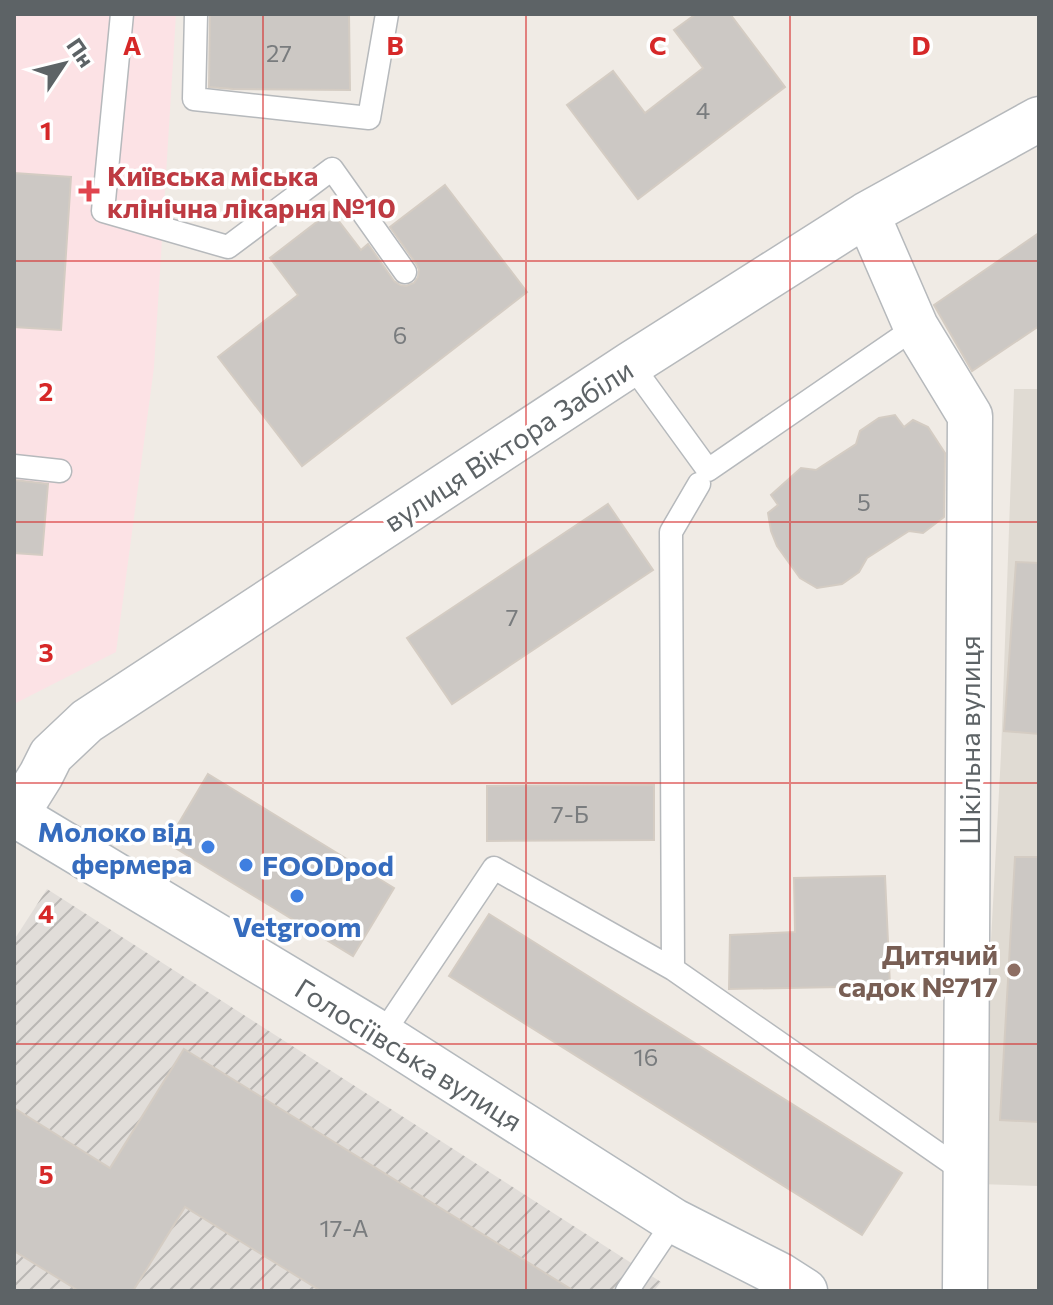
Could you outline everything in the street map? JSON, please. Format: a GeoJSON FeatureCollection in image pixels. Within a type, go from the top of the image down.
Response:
{"type":"FeatureCollection","features":[{"type":"Feature","properties":{"kind":"street","name":"вулиця Віктора Забіли"},"geometry":{"type":"LineString","coordinates":[[15,814],[51,755],[87,721],[631,364],[867,214],[1039,119]]}},
{"type":"Feature","properties":{"kind":"street","name":"Шкільна вулиця"},"geometry":{"type":"LineString","coordinates":[[867,214],[916,327],[970,416],[965,1291]]}},
{"type":"Feature","properties":{"kind":"street","name":"Голосіївська вулиця"},"geometry":{"type":"LineString","coordinates":[[15,814],[382,1035],[674,1221],[805,1291]]}},
{"type":"Feature","properties":{"kind":"lane"},"geometry":{"type":"LineString","coordinates":[[122,14],[103,211],[228,247],[332,169],[405,272]]}},
{"type":"Feature","properties":{"kind":"lane"},"geometry":{"type":"LineString","coordinates":[[196,14],[194,99],[369,118],[387,14]]}},
{"type":"Feature","properties":{"kind":"lane"},"geometry":{"type":"LineString","coordinates":[[631,364],[708,470],[916,327]]}},
{"type":"Feature","properties":{"kind":"lane"},"geometry":{"type":"LineString","coordinates":[[14,466],[60,471]]}},
{"type":"Feature","properties":{"kind":"lane"},"geometry":{"type":"LineString","coordinates":[[673,969],[671,532],[699,484]]}},
{"type":"Feature","properties":{"kind":"lane"},"geometry":{"type":"LineString","coordinates":[[382,1035],[494,868],[673,969],[966,1173]]}},
{"type":"Feature","properties":{"kind":"lane"},"geometry":{"type":"LineString","coordinates":[[627,1291],[674,1221]]}},
{"type":"Feature","properties":{"kind":"shaded area","name":"Київська міська клінічна лікарня №10"},"geometry":{"type":"Polygon","coordinates":[[[14,14],[176,14],[154,367],[116,652],[14,704],[14,14]]]}},
{"type":"Feature","properties":{"kind":"shaded area","name":"Дитячий садок №717"},"geometry":{"type":"Polygon","coordinates":[[[1014,389],[1039,389],[1039,1186],[978,1184],[1001,754],[1014,389]]]}},
{"type":"Feature","properties":{"kind":"shaded area"},"geometry":{"type":"Polygon","coordinates":[[[47,889],[661,1282],[654,1291],[14,1291],[14,940],[47,889]]]}},
{"type":"Feature","properties":{"kind":"building"},"geometry":{"type":"Polygon","coordinates":[[[210,14],[349,14],[350,90],[209,87],[210,14]]]}},
{"type":"Feature","properties":{"kind":"building"},"geometry":{"type":"Polygon","coordinates":[[[696,14],[730,14],[785,87],[638,199],[567,105],[613,71],[645,113],[703,68],[674,30],[696,14]]]}},
{"type":"Feature","properties":{"kind":"building"},"geometry":{"type":"Polygon","coordinates":[[[14,173],[71,177],[61,330],[14,327],[14,173]]]}},
{"type":"Feature","properties":{"kind":"building"},"geometry":{"type":"Polygon","coordinates":[[[445,185],[527,292],[302,466],[218,357],[298,295],[270,258],[331,211],[361,250],[368,244],[394,281],[406,286],[414,283],[418,277],[417,265],[390,227],[445,185]]]}},
{"type":"Feature","properties":{"kind":"building"},"geometry":{"type":"Polygon","coordinates":[[[1039,233],[1039,326],[972,371],[934,305],[1039,233]]]}},
{"type":"Feature","properties":{"kind":"building"},"geometry":{"type":"Polygon","coordinates":[[[895,415],[904,427],[913,420],[928,427],[945,453],[944,517],[923,533],[909,531],[867,558],[859,572],[842,584],[817,588],[800,578],[777,546],[768,513],[778,505],[771,495],[801,468],[816,470],[856,444],[860,431],[879,418],[895,415]]]}},
{"type":"Feature","properties":{"kind":"building"},"geometry":{"type":"Polygon","coordinates":[[[14,480],[48,484],[42,555],[14,553],[14,480]]]}},
{"type":"Feature","properties":{"kind":"building"},"geometry":{"type":"Polygon","coordinates":[[[608,504],[653,570],[452,704],[407,638],[608,504]]]}},
{"type":"Feature","properties":{"kind":"building"},"geometry":{"type":"Polygon","coordinates":[[[1016,562],[1039,563],[1039,734],[1004,731],[1016,562]]]}},
{"type":"Feature","properties":{"kind":"building"},"geometry":{"type":"Polygon","coordinates":[[[208,774],[394,888],[353,956],[167,843],[208,774]]]}},
{"type":"Feature","properties":{"kind":"building"},"geometry":{"type":"Polygon","coordinates":[[[654,785],[654,840],[487,841],[487,786],[654,785]]]}},
{"type":"Feature","properties":{"kind":"building"},"geometry":{"type":"Polygon","coordinates":[[[1015,857],[1039,857],[1039,1122],[1000,1120],[1015,857]]]}},
{"type":"Feature","properties":{"kind":"building"},"geometry":{"type":"Polygon","coordinates":[[[885,876],[890,986],[729,989],[730,935],[795,932],[794,878],[885,876]]]}},
{"type":"Feature","properties":{"kind":"building"},"geometry":{"type":"Polygon","coordinates":[[[489,914],[902,1173],[862,1235],[449,976],[489,914]]]}},
{"type":"Feature","properties":{"kind":"building"},"geometry":{"type":"Polygon","coordinates":[[[184,1049],[574,1291],[321,1291],[185,1207],[133,1291],[79,1291],[14,1251],[14,1108],[110,1168],[184,1049]]]}},
{"type":"Feature","properties":{"kind":"place","name":"Київська міська клінічна лікарня №10"},"geometry":{"type":"Point","coordinates":[89,191]}},
{"type":"Feature","properties":{"kind":"place","name":"Молоко від фермера"},"geometry":{"type":"Point","coordinates":[208,847]}},
{"type":"Feature","properties":{"kind":"place","name":"FOODpod"},"geometry":{"type":"Point","coordinates":[246,865]}},
{"type":"Feature","properties":{"kind":"place","name":"Vetgroom"},"geometry":{"type":"Point","coordinates":[297,896]}},
{"type":"Feature","properties":{"kind":"place","name":"Дитячий садок №717"},"geometry":{"type":"Point","coordinates":[1014,970]}}]}
